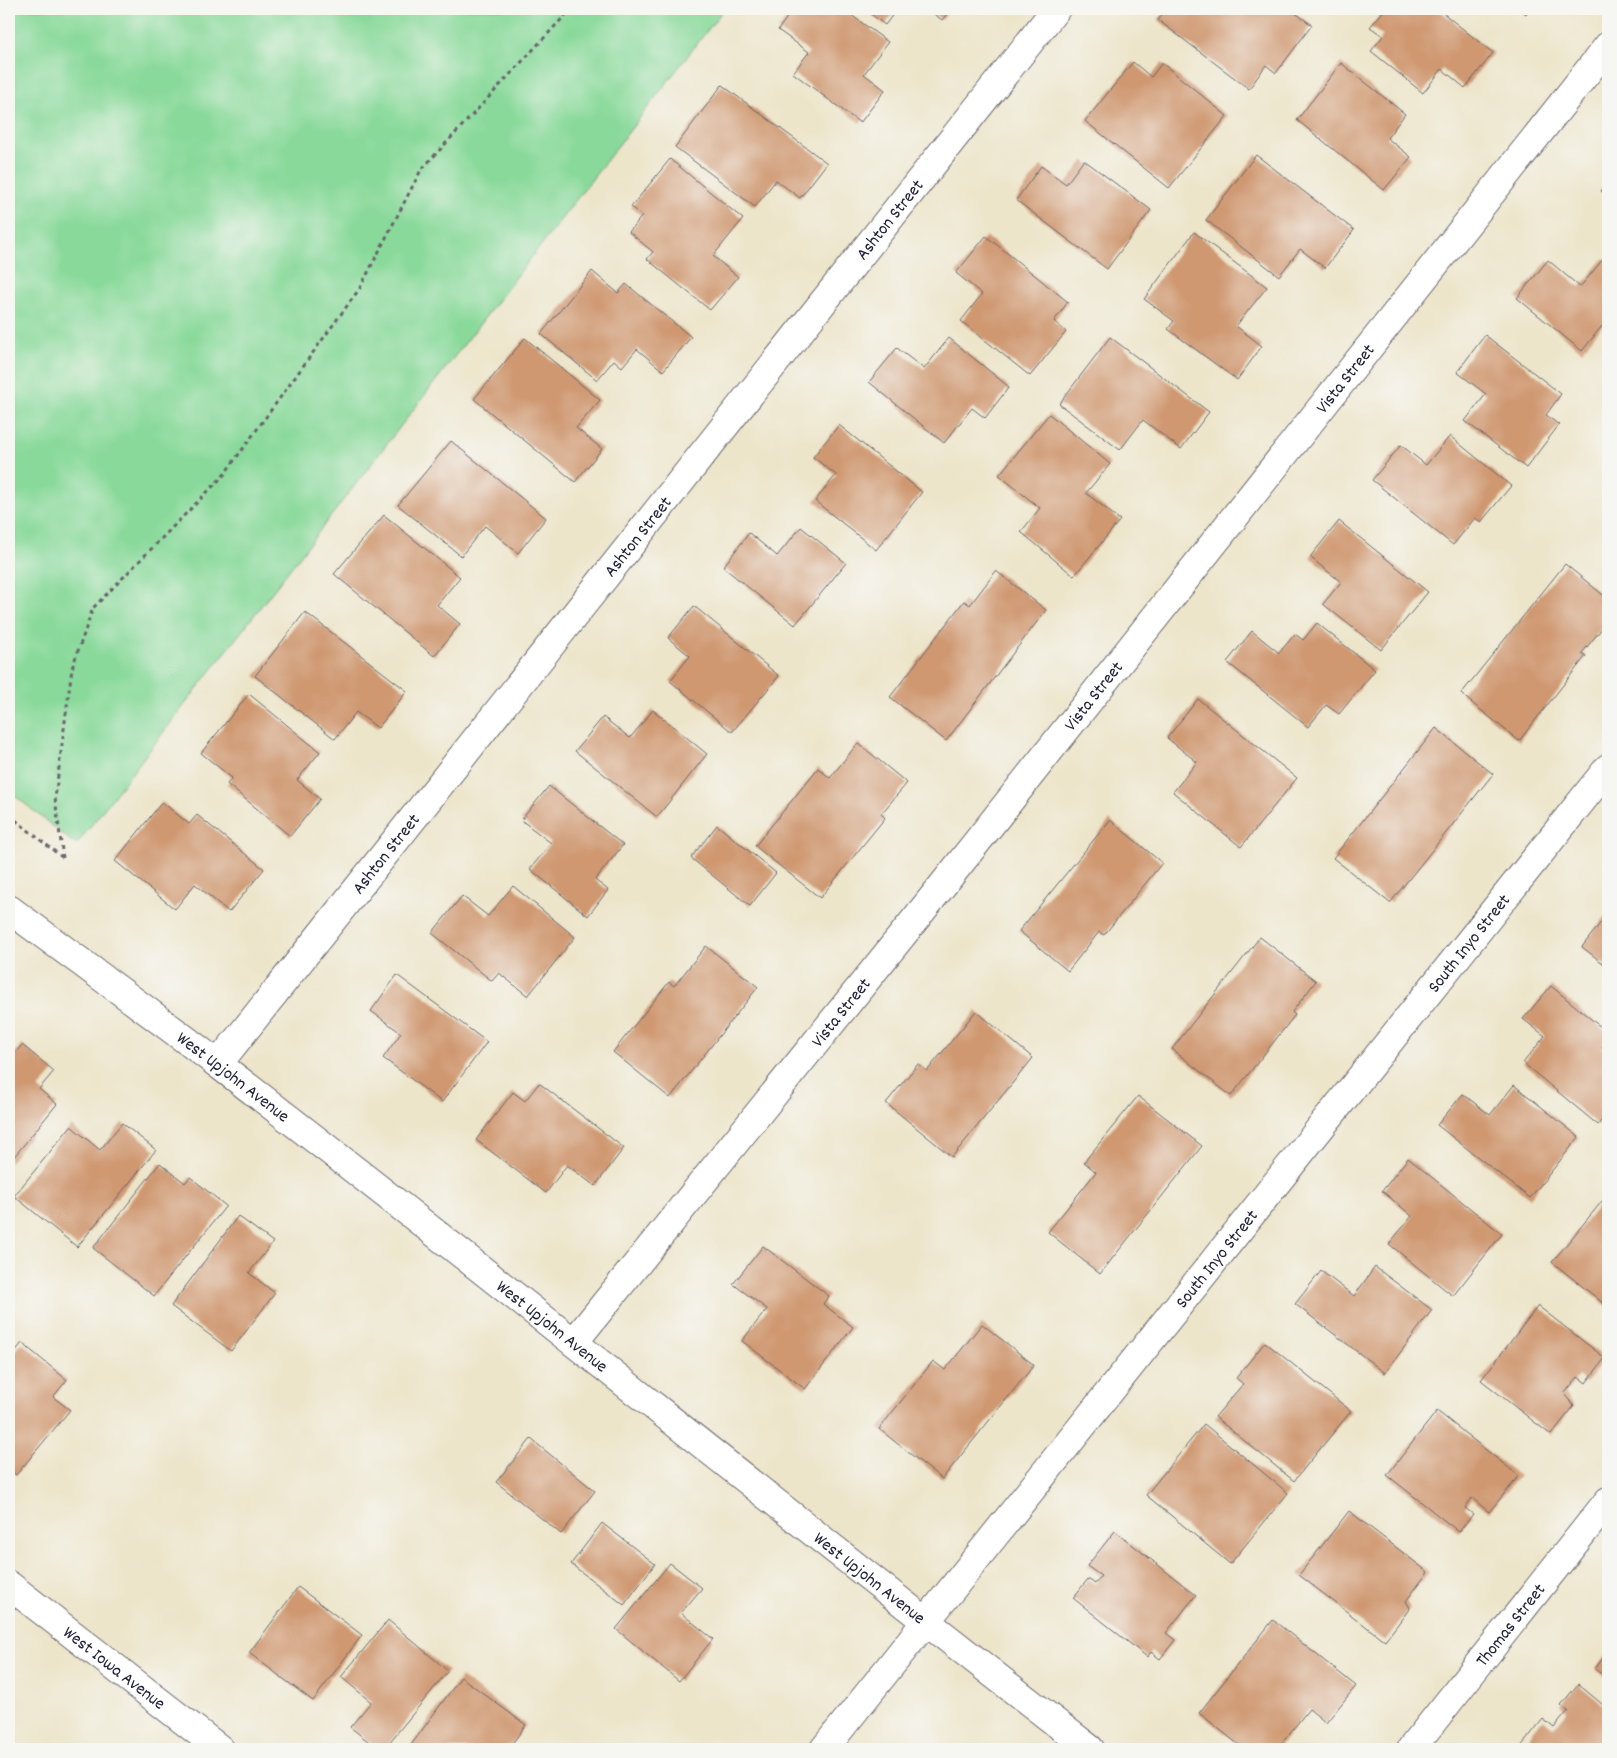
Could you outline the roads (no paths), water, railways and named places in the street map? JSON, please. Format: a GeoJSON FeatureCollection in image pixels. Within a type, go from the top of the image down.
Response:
{"type":"FeatureCollection","features":[{"type":"Feature","properties":{"kind":"street","name":"Ashton Street"},"geometry":{"type":"LineString","coordinates":[[218,1064],[1056,9]]}},
{"type":"Feature","properties":{"kind":"street","name":"Vista Street"},"geometry":{"type":"LineString","coordinates":[[574,1342],[942,886],[1608,46]]}},
{"type":"Feature","properties":{"kind":"street","name":"South Inyo Street"},"geometry":{"type":"LineString","coordinates":[[824,1749],[1608,768]]}},
{"type":"Feature","properties":{"kind":"street","name":"West Upjohn Avenue"},"geometry":{"type":"LineString","coordinates":[[9,909],[218,1064],[574,1342],[926,1623],[1090,1749]]}},
{"type":"Feature","properties":{"kind":"street","name":"Thomas Street"},"geometry":{"type":"LineString","coordinates":[[1411,1749],[1608,1501]]}},
{"type":"Feature","properties":{"kind":"street","name":"West Iowa Avenue"},"geometry":{"type":"LineString","coordinates":[[9,1585],[220,1749]]}}]}
